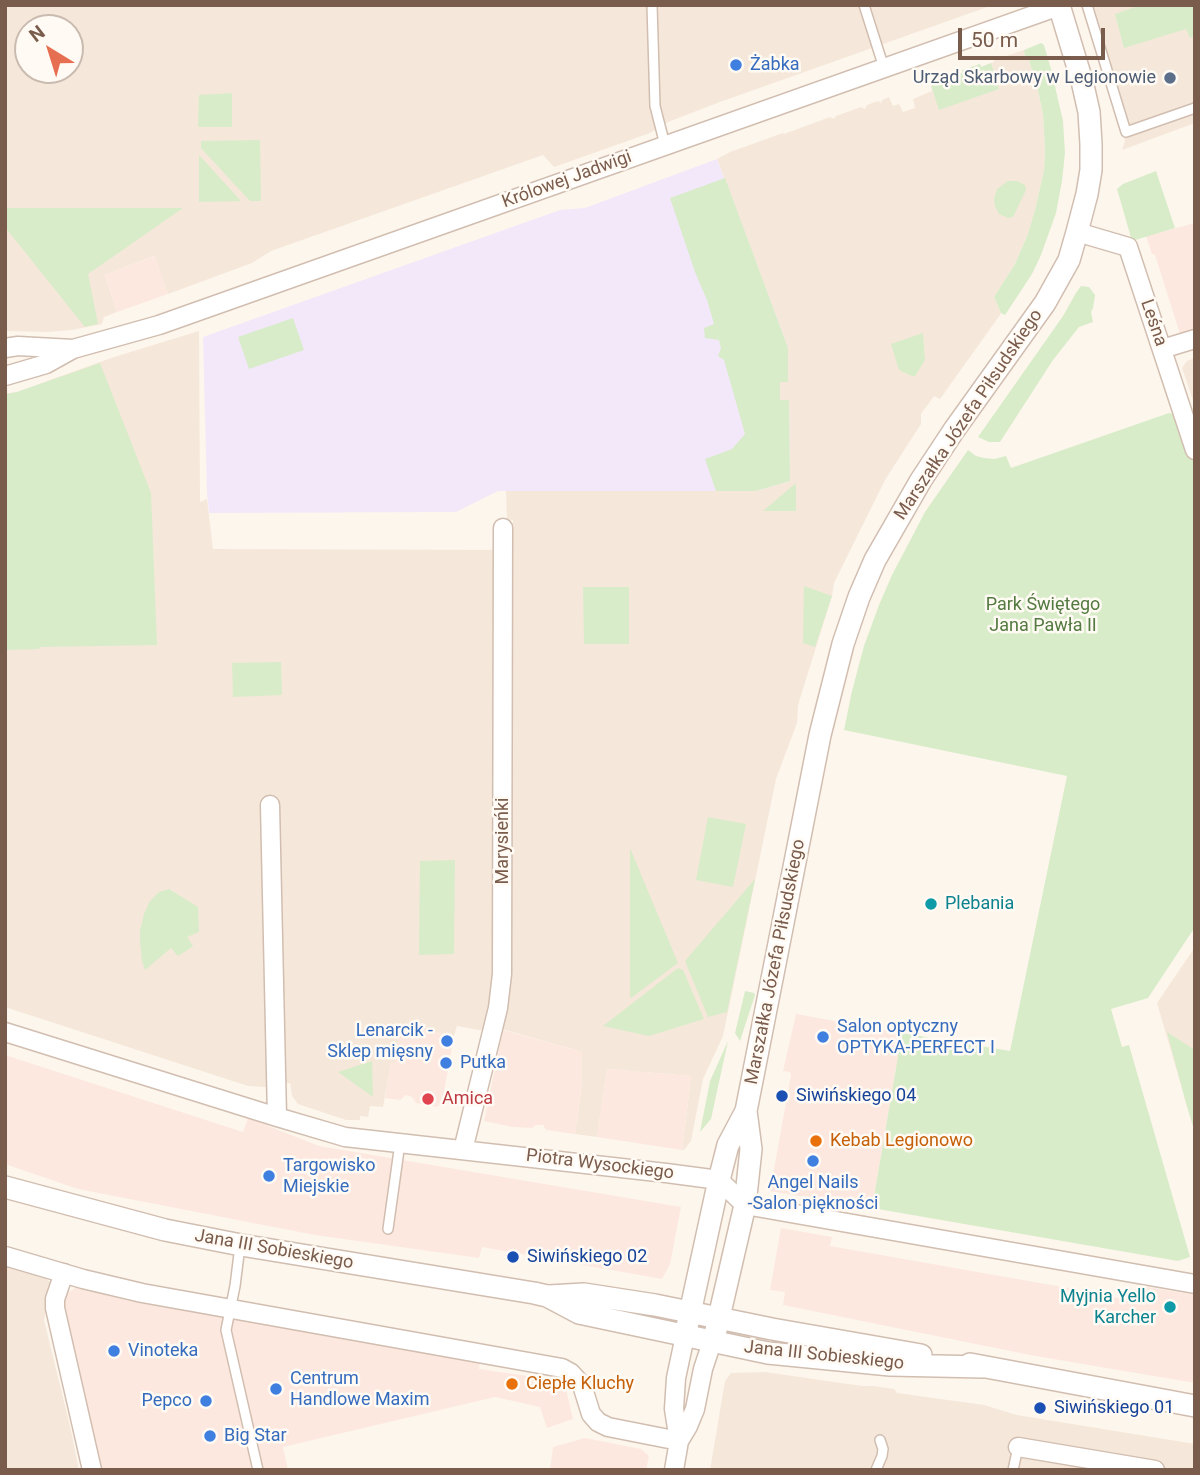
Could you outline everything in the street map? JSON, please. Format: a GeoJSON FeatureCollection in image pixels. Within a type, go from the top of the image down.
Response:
{"type":"FeatureCollection","features":[{"type":"Feature","properties":{"kind":"street","name":"Królowej Jadwigi"},"geometry":{"type":"LineString","coordinates":[[5,376],[46,364],[73,349],[159,324],[1059,6]]}},
{"type":"Feature","properties":{"kind":"street","name":"Marszałka Józefa Piłsudskiego"},"geometry":{"type":"LineString","coordinates":[[685,1336],[728,1145],[746,1111],[820,735],[843,643],[859,597],[885,542],[921,480],[1045,303],[1069,260],[1077,232],[1091,170],[1090,123],[1082,81],[1059,6]]}},
{"type":"Feature","properties":{"kind":"street","name":"Leśna"},"geometry":{"type":"LineString","coordinates":[[1077,232],[1128,247],[1195,450]]}},
{"type":"Feature","properties":{"kind":"street"},"geometry":{"type":"LineString","coordinates":[[1162,349],[1195,339]]}},
{"type":"Feature","properties":{"kind":"street","name":"Królowej Jadwigi"},"geometry":{"type":"LineString","coordinates":[[5,348],[18,346],[73,349]]}},
{"type":"Feature","properties":{"kind":"street","name":"Marysieńki"},"geometry":{"type":"LineString","coordinates":[[463,1150],[498,1008],[502,974],[503,528]]}},
{"type":"Feature","properties":{"kind":"street"},"geometry":{"type":"LineString","coordinates":[[270,804],[277,1117]]}},
{"type":"Feature","properties":{"kind":"street","name":"Piotra Wysockiego"},"geometry":{"type":"LineString","coordinates":[[5,1032],[345,1137],[719,1180]]}},
{"type":"Feature","properties":{"kind":"street","name":"Marszałka Józefa Piłsudskiego"},"geometry":{"type":"LineString","coordinates":[[712,1342],[745,1205],[751,1149],[746,1111]]}},
{"type":"Feature","properties":{"kind":"street"},"geometry":{"type":"LineString","coordinates":[[719,1180],[745,1205],[1195,1284]]}},
{"type":"Feature","properties":{"kind":"street","name":"Jana III Sobieskiego"},"geometry":{"type":"LineString","coordinates":[[5,1188],[165,1230],[241,1245],[547,1296],[584,1294],[691,1311],[772,1329],[1195,1406]]}},
{"type":"Feature","properties":{"kind":"street"},"geometry":{"type":"LineString","coordinates":[[5,1256],[142,1293],[562,1368],[582,1385],[591,1414],[598,1422],[608,1427],[678,1441]]}},
{"type":"Feature","properties":{"kind":"street"},"geometry":{"type":"LineString","coordinates":[[64,1273],[55,1299],[55,1308],[92,1470]]}},
{"type":"Feature","properties":{"kind":"street","name":"Jana III Sobieskiego"},"geometry":{"type":"LineString","coordinates":[[547,1296],[579,1313],[768,1353],[890,1365],[984,1367]]}},
{"type":"Feature","properties":{"kind":"street"},"geometry":{"type":"LineString","coordinates":[[674,1470],[678,1441],[674,1409],[676,1378],[685,1336]]}},
{"type":"Feature","properties":{"kind":"street"},"geometry":{"type":"LineString","coordinates":[[678,1441],[695,1409],[712,1342]]}},
{"type":"Feature","properties":{"kind":"street"},"geometry":{"type":"LineString","coordinates":[[1018,1447],[1155,1470]]}},
{"type":"Feature","properties":{"kind":"lane"},"geometry":{"type":"LineString","coordinates":[[652,5],[655,106],[665,145]]}},
{"type":"Feature","properties":{"kind":"lane"},"geometry":{"type":"LineString","coordinates":[[864,5],[884,68]]}},
{"type":"Feature","properties":{"kind":"lane"},"geometry":{"type":"LineString","coordinates":[[1087,5],[1126,132],[1195,108]]}},
{"type":"Feature","properties":{"kind":"lane"},"geometry":{"type":"LineString","coordinates":[[388,1230],[400,1143]]}},
{"type":"Feature","properties":{"kind":"lane"},"geometry":{"type":"LineString","coordinates":[[241,1245],[226,1336],[258,1470]]}},
{"type":"Feature","properties":{"kind":"lane"},"geometry":{"type":"LineString","coordinates":[[876,1470],[883,1449],[880,1440]]}},
{"type":"Feature","properties":{"kind":"lane"},"geometry":{"type":"LineString","coordinates":[[1013,1470],[1018,1447]]}},
{"type":"Feature","properties":{"kind":"shaded area"},"geometry":{"type":"Polygon","coordinates":[[[5,5],[993,5],[720,102],[668,122],[650,133],[554,167],[543,155],[271,251],[252,263],[168,294],[154,256],[105,275],[117,312],[104,317],[102,324],[47,332],[5,331],[5,5]]]}},
{"type":"Feature","properties":{"kind":"shaded area"},"geometry":{"type":"Polygon","coordinates":[[[1082,5],[1195,5],[1195,123],[1122,150],[1125,141],[1082,5]]]}},
{"type":"Feature","properties":{"kind":"shaded area"},"geometry":{"type":"Polygon","coordinates":[[[1024,50],[1043,114],[1045,150],[1044,170],[1028,234],[1015,264],[994,297],[1000,315],[940,399],[934,396],[921,414],[921,424],[885,480],[834,583],[798,705],[797,723],[776,779],[723,1036],[703,1079],[691,1141],[684,1150],[691,1076],[607,1069],[597,1137],[575,1134],[582,1082],[582,1052],[498,1028],[479,1030],[457,1026],[454,1036],[419,1029],[395,1063],[391,1063],[383,1107],[370,1106],[368,1117],[346,1120],[298,1104],[292,1096],[290,1083],[266,1087],[248,1086],[5,1007],[5,394],[199,331],[200,502],[207,499],[213,549],[513,550],[513,520],[507,520],[506,491],[756,491],[790,481],[789,401],[780,401],[780,382],[788,382],[788,348],[717,159],[830,117],[834,119],[861,107],[865,109],[867,105],[878,101],[881,103],[889,97],[893,106],[899,104],[903,112],[915,108],[913,99],[932,91],[931,85],[962,73],[962,70],[980,64],[981,67],[1024,50]]]}},
{"type":"Feature","properties":{"kind":"shaded area"},"geometry":{"type":"Polygon","coordinates":[[[717,159],[788,348],[788,382],[780,382],[780,400],[789,400],[790,481],[756,491],[498,491],[456,512],[209,513],[203,337],[560,210],[585,208],[717,159]]]}},
{"type":"Feature","properties":{"kind":"shaded area"},"geometry":{"type":"Polygon","coordinates":[[[1195,223],[1195,329],[1180,334],[1155,255],[1152,254],[1146,236],[1195,223]]]}},
{"type":"Feature","properties":{"kind":"shaded area"},"geometry":{"type":"Polygon","coordinates":[[[155,256],[168,294],[117,312],[105,275],[155,256]]]}},
{"type":"Feature","properties":{"kind":"shaded area"},"geometry":{"type":"Polygon","coordinates":[[[1195,358],[1195,406],[1182,368],[1187,361],[1195,358]]]}},
{"type":"Feature","properties":{"kind":"shaded area"},"geometry":{"type":"Polygon","coordinates":[[[1195,947],[1195,1133],[1157,1003],[1195,947]]]}},
{"type":"Feature","properties":{"kind":"shaded area"},"geometry":{"type":"Polygon","coordinates":[[[796,1014],[902,1033],[872,1208],[770,1191],[791,1075],[790,1072],[783,1071],[796,1014]]]}},
{"type":"Feature","properties":{"kind":"shaded area"},"geometry":{"type":"Polygon","coordinates":[[[419,1029],[454,1036],[442,1103],[437,1107],[416,1103],[412,1097],[406,1095],[400,1100],[385,1098],[391,1063],[395,1062],[399,1038],[419,1029]]]}},
{"type":"Feature","properties":{"kind":"shaded area"},"geometry":{"type":"Polygon","coordinates":[[[503,1030],[582,1052],[582,1082],[575,1134],[546,1130],[543,1125],[532,1128],[513,1127],[484,1121],[503,1030]]]}},
{"type":"Feature","properties":{"kind":"shaded area","name":"Targowisko Miejskie"},"geometry":{"type":"Polygon","coordinates":[[[5,1055],[243,1132],[248,1118],[319,1146],[681,1207],[670,1264],[662,1279],[482,1247],[479,1258],[315,1235],[78,1189],[5,1164],[5,1055]]]}},
{"type":"Feature","properties":{"kind":"shaded area"},"geometry":{"type":"Polygon","coordinates":[[[607,1069],[691,1076],[682,1150],[597,1137],[607,1069]]]}},
{"type":"Feature","properties":{"kind":"shaded area"},"geometry":{"type":"Polygon","coordinates":[[[781,1228],[832,1237],[830,1246],[1137,1302],[1141,1286],[1195,1295],[1195,1383],[1030,1355],[783,1305],[785,1292],[770,1290],[781,1228]]]}},
{"type":"Feature","properties":{"kind":"shaded area"},"geometry":{"type":"Polygon","coordinates":[[[5,1265],[44,1277],[52,1283],[44,1320],[79,1470],[5,1470],[5,1265]]]}},
{"type":"Feature","properties":{"kind":"shaded area","name":"Centrum Handlowe Maxim"},"geometry":{"type":"Polygon","coordinates":[[[77,1287],[128,1301],[480,1361],[479,1369],[554,1380],[566,1389],[573,1419],[547,1428],[540,1407],[495,1397],[283,1447],[288,1470],[99,1470],[63,1304],[67,1293],[77,1287]]]}},
{"type":"Feature","properties":{"kind":"shaded area"},"geometry":{"type":"Polygon","coordinates":[[[765,1372],[894,1389],[897,1393],[984,1405],[1017,1415],[1195,1444],[1195,1470],[710,1470],[725,1381],[731,1373],[765,1372]]]}},
{"type":"Feature","properties":{"kind":"shaded area"},"geometry":{"type":"Polygon","coordinates":[[[585,1438],[641,1449],[649,1456],[646,1470],[550,1470],[553,1447],[585,1438]]]}},
{"type":"Feature","properties":{"kind":"green space"},"geometry":{"type":"Polygon","coordinates":[[[1141,5],[1195,5],[1195,36],[1190,38],[1186,29],[1124,48],[1115,14],[1141,5]]]}},
{"type":"Feature","properties":{"kind":"green space"},"geometry":{"type":"Polygon","coordinates":[[[1041,43],[1051,69],[1063,121],[1065,153],[1062,181],[1056,213],[1041,255],[1005,315],[1001,313],[994,297],[1015,264],[1028,234],[1044,170],[1043,114],[1024,50],[1041,43]]]}},
{"type":"Feature","properties":{"kind":"green space"},"geometry":{"type":"Polygon","coordinates":[[[991,63],[999,89],[939,110],[931,85],[962,73],[962,70],[991,63]]]}},
{"type":"Feature","properties":{"kind":"green space"},"geometry":{"type":"Polygon","coordinates":[[[232,93],[232,127],[198,127],[199,95],[232,93]]]}},
{"type":"Feature","properties":{"kind":"green space"},"geometry":{"type":"Polygon","coordinates":[[[260,140],[261,201],[250,201],[201,148],[201,141],[260,140]]]}},
{"type":"Feature","properties":{"kind":"green space"},"geometry":{"type":"Polygon","coordinates":[[[199,155],[241,201],[199,202],[199,155]]]}},
{"type":"Feature","properties":{"kind":"green space"},"geometry":{"type":"Polygon","coordinates":[[[1156,171],[1175,228],[1132,241],[1117,189],[1156,171]]]}},
{"type":"Feature","properties":{"kind":"green space"},"geometry":{"type":"Polygon","coordinates":[[[725,178],[788,348],[788,382],[780,382],[780,400],[789,400],[790,481],[756,491],[716,491],[705,459],[732,449],[745,434],[724,360],[718,356],[721,348],[719,340],[705,338],[704,328],[714,324],[670,198],[725,178]]]}},
{"type":"Feature","properties":{"kind":"green space"},"geometry":{"type":"Polygon","coordinates":[[[1008,181],[1025,185],[1026,190],[1013,217],[1008,218],[999,214],[994,199],[997,189],[1008,181]]]}},
{"type":"Feature","properties":{"kind":"green space"},"geometry":{"type":"Polygon","coordinates":[[[5,208],[183,208],[88,274],[98,324],[85,327],[5,227],[5,208]]]}},
{"type":"Feature","properties":{"kind":"green space"},"geometry":{"type":"Polygon","coordinates":[[[1081,286],[1089,287],[1095,295],[1091,312],[1093,322],[1079,327],[1053,360],[1000,442],[989,442],[978,437],[1063,316],[1081,286]]]}},
{"type":"Feature","properties":{"kind":"green space"},"geometry":{"type":"Polygon","coordinates":[[[293,318],[304,350],[249,369],[238,337],[293,318]]]}},
{"type":"Feature","properties":{"kind":"green space"},"geometry":{"type":"Polygon","coordinates":[[[923,333],[925,360],[915,376],[912,376],[899,370],[891,344],[923,333]]]}},
{"type":"Feature","properties":{"kind":"green space"},"geometry":{"type":"Polygon","coordinates":[[[100,363],[151,493],[157,645],[5,650],[5,394],[100,363]]]}},
{"type":"Feature","properties":{"kind":"green space","name":"Park Świętego Jana Pawła II"},"geometry":{"type":"Polygon","coordinates":[[[1169,413],[1179,416],[1195,463],[1195,927],[1148,998],[1111,1009],[1122,1047],[1129,1045],[1190,1257],[1178,1261],[872,1208],[902,1033],[1010,1051],[1067,776],[844,730],[864,646],[879,605],[925,512],[968,450],[984,458],[1006,456],[1011,468],[1169,413]]]}},
{"type":"Feature","properties":{"kind":"green space"},"geometry":{"type":"Polygon","coordinates":[[[796,483],[796,511],[763,511],[796,483]]]}},
{"type":"Feature","properties":{"kind":"green space"},"geometry":{"type":"Polygon","coordinates":[[[804,586],[832,596],[815,647],[803,643],[804,586]]]}},
{"type":"Feature","properties":{"kind":"green space"},"geometry":{"type":"Polygon","coordinates":[[[583,587],[629,587],[629,644],[584,644],[583,587]]]}},
{"type":"Feature","properties":{"kind":"green space"},"geometry":{"type":"Polygon","coordinates":[[[281,662],[282,695],[233,697],[232,663],[281,662]]]}},
{"type":"Feature","properties":{"kind":"green space"},"geometry":{"type":"Polygon","coordinates":[[[708,817],[746,824],[733,887],[696,880],[708,817]]]}},
{"type":"Feature","properties":{"kind":"green space"},"geometry":{"type":"Polygon","coordinates":[[[630,848],[678,963],[631,998],[630,996],[630,848]]]}},
{"type":"Feature","properties":{"kind":"green space"},"geometry":{"type":"Polygon","coordinates":[[[455,860],[454,954],[419,955],[420,861],[455,860]]]}},
{"type":"Feature","properties":{"kind":"green space"},"geometry":{"type":"Polygon","coordinates":[[[755,879],[727,1012],[708,1017],[685,961],[755,879]]]}},
{"type":"Feature","properties":{"kind":"green space"},"geometry":{"type":"Polygon","coordinates":[[[169,889],[198,907],[199,932],[187,937],[193,946],[189,949],[178,956],[171,948],[145,970],[140,941],[144,914],[150,901],[159,892],[169,889]]]}},
{"type":"Feature","properties":{"kind":"green space"},"geometry":{"type":"Polygon","coordinates":[[[678,968],[683,970],[704,1019],[649,1036],[603,1026],[678,968]]]}},
{"type":"Feature","properties":{"kind":"green space"},"geometry":{"type":"Polygon","coordinates":[[[745,991],[755,995],[740,1041],[735,1033],[745,991]]]}},
{"type":"Feature","properties":{"kind":"green space"},"geometry":{"type":"Polygon","coordinates":[[[1167,1032],[1195,1050],[1195,1133],[1186,1103],[1167,1032]]]}},
{"type":"Feature","properties":{"kind":"green space"},"geometry":{"type":"Polygon","coordinates":[[[728,1041],[711,1119],[700,1132],[710,1081],[728,1041]]]}},
{"type":"Feature","properties":{"kind":"green space"},"geometry":{"type":"Polygon","coordinates":[[[372,1061],[373,1097],[338,1072],[372,1061]]]}},
{"type":"Feature","properties":{"kind":"place","name":"Żabka"},"geometry":{"type":"Point","coordinates":[736,65]}},
{"type":"Feature","properties":{"kind":"place","name":"Urząd Skarbowy w Legionowie"},"geometry":{"type":"Point","coordinates":[1170,78]}},
{"type":"Feature","properties":{"kind":"place","name":"Plebania"},"geometry":{"type":"Point","coordinates":[931,904]}},
{"type":"Feature","properties":{"kind":"place","name":"Salon optyczny OPTYKA-PERFECT I"},"geometry":{"type":"Point","coordinates":[823,1037]}},
{"type":"Feature","properties":{"kind":"place","name":"Lenarcik - Sklep mięsny"},"geometry":{"type":"Point","coordinates":[447,1041]}},
{"type":"Feature","properties":{"kind":"place","name":"Putka"},"geometry":{"type":"Point","coordinates":[446,1063]}},
{"type":"Feature","properties":{"kind":"place","name":"Siwińskiego 04"},"geometry":{"type":"Point","coordinates":[782,1096]}},
{"type":"Feature","properties":{"kind":"place","name":"Amica"},"geometry":{"type":"Point","coordinates":[428,1099]}},
{"type":"Feature","properties":{"kind":"place","name":"Kebab Legionowo"},"geometry":{"type":"Point","coordinates":[816,1141]}},
{"type":"Feature","properties":{"kind":"place","name":"Angel Nails -Salon piękności"},"geometry":{"type":"Point","coordinates":[813,1161]}},
{"type":"Feature","properties":{"kind":"place","name":"Targowisko Miejskie"},"geometry":{"type":"Point","coordinates":[269,1176]}},
{"type":"Feature","properties":{"kind":"place","name":"Siwińskiego 02"},"geometry":{"type":"Point","coordinates":[513,1257]}},
{"type":"Feature","properties":{"kind":"place","name":"Myjnia Yello Karcher"},"geometry":{"type":"Point","coordinates":[1170,1307]}},
{"type":"Feature","properties":{"kind":"place","name":"Vinoteka"},"geometry":{"type":"Point","coordinates":[114,1351]}},
{"type":"Feature","properties":{"kind":"place","name":"Ciepłe Kluchy"},"geometry":{"type":"Point","coordinates":[512,1384]}},
{"type":"Feature","properties":{"kind":"place","name":"Centrum Handlowe Maxim"},"geometry":{"type":"Point","coordinates":[276,1389]}},
{"type":"Feature","properties":{"kind":"place","name":"Pepco"},"geometry":{"type":"Point","coordinates":[206,1401]}},
{"type":"Feature","properties":{"kind":"place","name":"Siwińskiego 01"},"geometry":{"type":"Point","coordinates":[1040,1408]}},
{"type":"Feature","properties":{"kind":"place","name":"Big Star"},"geometry":{"type":"Point","coordinates":[210,1436]}}]}
